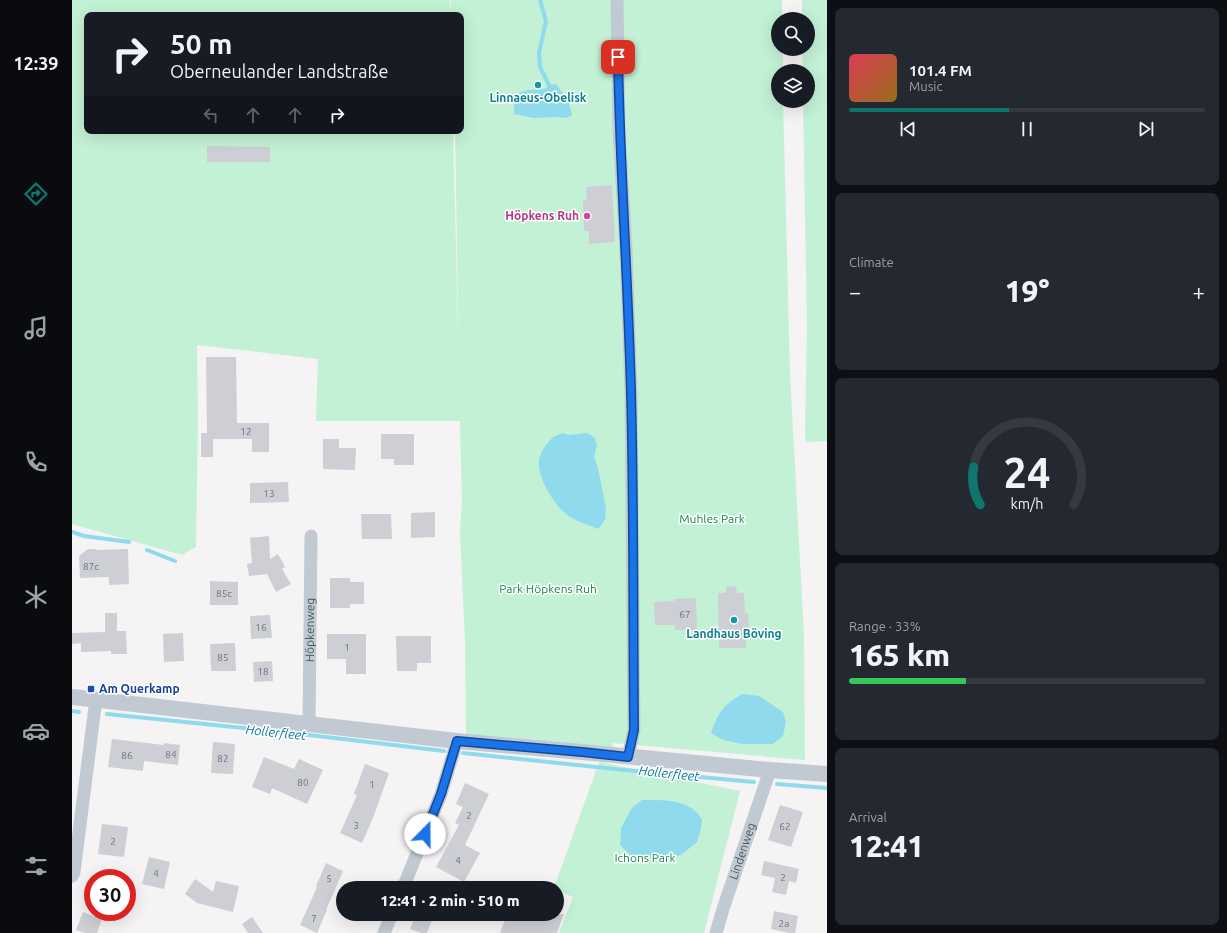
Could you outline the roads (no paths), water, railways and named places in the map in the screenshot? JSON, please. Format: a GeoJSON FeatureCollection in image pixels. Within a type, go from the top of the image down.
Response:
{"type":"FeatureCollection","features":[{"type":"Feature","properties":{"kind":"street"},"geometry":{"type":"LineString","coordinates":[[617,0],[620,129],[632,421],[634,730],[628,757]]}},
{"type":"Feature","properties":{"kind":"street","name":"Höpkenweg"},"geometry":{"type":"LineString","coordinates":[[309,723],[310,536]]}},
{"type":"Feature","properties":{"kind":"street"},"geometry":{"type":"LineString","coordinates":[[72,696],[457,741],[827,774]]}},
{"type":"Feature","properties":{"kind":"street"},"geometry":{"type":"LineString","coordinates":[[72,876],[74,872],[96,699]]}},
{"type":"Feature","properties":{"kind":"street"},"geometry":{"type":"LineString","coordinates":[[406,881],[441,794],[457,741]]}},
{"type":"Feature","properties":{"kind":"street","name":"Lindenweg"},"geometry":{"type":"LineString","coordinates":[[716,933],[770,770]]}},
{"type":"Feature","properties":{"kind":"street"},"geometry":{"type":"LineString","coordinates":[[384,933],[389,921]]}},
{"type":"Feature","properties":{"kind":"water"},"geometry":{"type":"Polygon","coordinates":[[[556,84],[566,98],[572,115],[567,118],[534,118],[514,114],[514,104],[520,92],[545,89],[549,85],[556,84]]]}},
{"type":"Feature","properties":{"kind":"water"},"geometry":{"type":"Polygon","coordinates":[[[563,433],[569,435],[587,433],[595,438],[597,445],[594,457],[598,468],[606,508],[605,520],[598,529],[576,520],[560,509],[547,490],[541,475],[539,459],[542,451],[552,438],[563,433]]]}},
{"type":"Feature","properties":{"kind":"water"},"geometry":{"type":"Polygon","coordinates":[[[742,694],[759,696],[783,712],[786,722],[783,736],[773,744],[743,744],[723,740],[711,733],[722,710],[730,702],[742,694]]]}},
{"type":"Feature","properties":{"kind":"water"},"geometry":{"type":"Polygon","coordinates":[[[642,800],[661,800],[680,803],[694,810],[702,819],[697,842],[681,855],[668,859],[631,856],[620,845],[621,828],[632,808],[642,800]]]}},
{"type":"Feature","properties":{"kind":"waterway"},"geometry":{"type":"LineString","coordinates":[[540,0],[546,21],[539,53],[540,67],[549,85]]}},
{"type":"Feature","properties":{"kind":"waterway"},"geometry":{"type":"LineString","coordinates":[[72,532],[84,536],[129,542]]}},
{"type":"Feature","properties":{"kind":"waterway"},"geometry":{"type":"LineString","coordinates":[[147,550],[175,561]]}},
{"type":"Feature","properties":{"kind":"waterway","name":"Hollerfleet"},"geometry":{"type":"LineString","coordinates":[[72,711],[79,712]]}},
{"type":"Feature","properties":{"kind":"waterway","name":"Hollerfleet"},"geometry":{"type":"LineString","coordinates":[[107,714],[292,733],[444,751]]}},
{"type":"Feature","properties":{"kind":"waterway","name":"Hollerfleet"},"geometry":{"type":"LineString","coordinates":[[463,753],[754,782]]}},
{"type":"Feature","properties":{"kind":"waterway","name":"Hollerfleet"},"geometry":{"type":"LineString","coordinates":[[777,784],[827,788]]}},
{"type":"Feature","properties":{"kind":"place","name":"Linnaeus-Obelisk"},"geometry":{"type":"Point","coordinates":[538,85]}},
{"type":"Feature","properties":{"kind":"place","name":"Höpkens Ruh"},"geometry":{"type":"Point","coordinates":[587,216]}},
{"type":"Feature","properties":{"kind":"place","name":"Landhaus Böving"},"geometry":{"type":"Point","coordinates":[734,620]}},
{"type":"Feature","properties":{"kind":"place","name":"Am Querkamp"},"geometry":{"type":"Point","coordinates":[91,689]}},
{"type":"Feature","properties":{"kind":"park label","name":"Muhles Park"},"geometry":{"type":"Point","coordinates":[712,519]}},
{"type":"Feature","properties":{"kind":"park label","name":"Park Höpkens Ruh"},"geometry":{"type":"Point","coordinates":[548,589]}},
{"type":"Feature","properties":{"kind":"park label","name":"Ichons Park"},"geometry":{"type":"Point","coordinates":[645,858]}}]}
